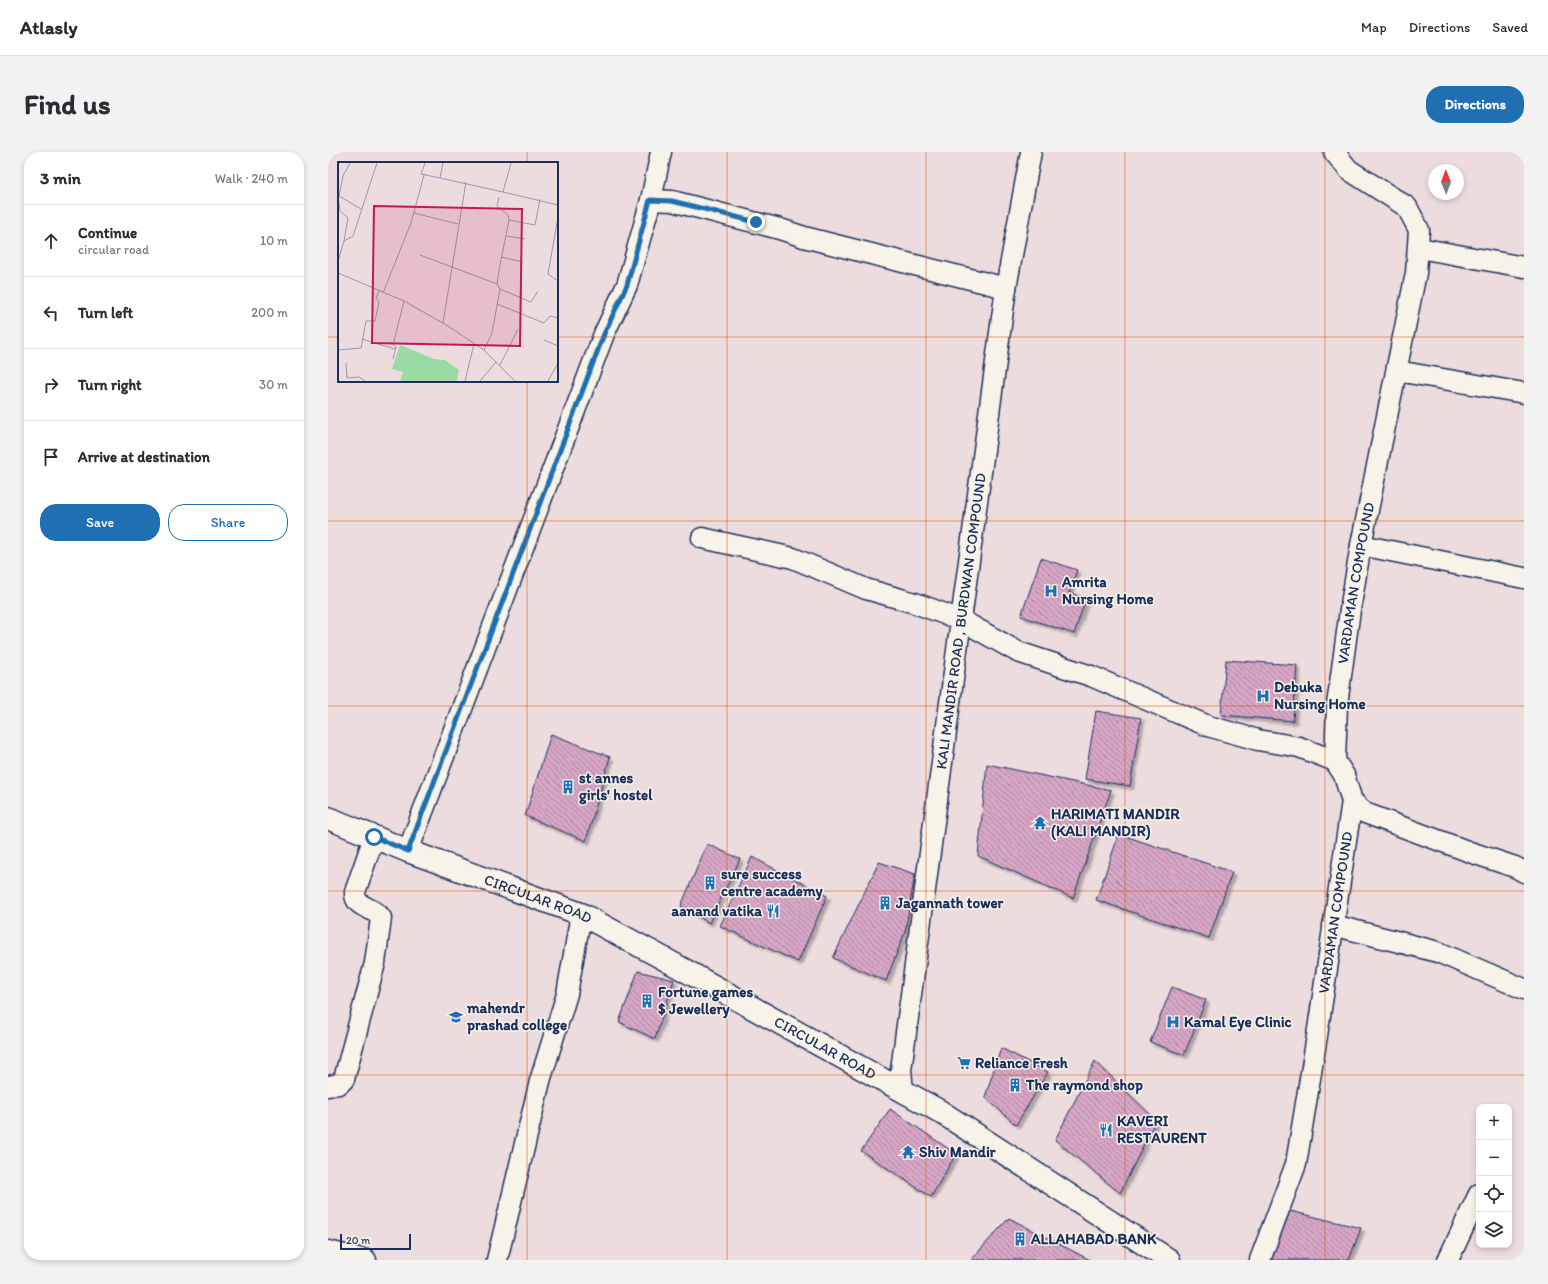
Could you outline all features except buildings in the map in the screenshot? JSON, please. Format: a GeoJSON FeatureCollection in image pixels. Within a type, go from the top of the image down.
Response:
{"type":"FeatureCollection","features":[{"type":"Feature","properties":{"kind":"main road","name":"CIRCULAR ROAD"},"geometry":{"type":"LineString","coordinates":[[328,818],[408,851],[581,914],[941,1112],[1158,1257]]}},
{"type":"Feature","properties":{"kind":"street"},"geometry":{"type":"LineString","coordinates":[[408,851],[604,334],[627,285],[650,200],[661,152]]}},
{"type":"Feature","properties":{"kind":"street","name":"KALI MANDIR ROAD , BURDWAN COMPOUND"},"geometry":{"type":"LineString","coordinates":[[902,1091],[902,1070],[1006,288],[1031,152]]}},
{"type":"Feature","properties":{"kind":"street","name":"VARDAMAN COMPOUND"},"geometry":{"type":"LineString","coordinates":[[1260,1260],[1296,1164],[1317,1036],[1352,801],[1344,775],[1335,761],[1337,705],[1350,610],[1361,545],[1397,371],[1416,273],[1419,248],[1419,230],[1407,207],[1349,170],[1334,152]]}},
{"type":"Feature","properties":{"kind":"street"},"geometry":{"type":"LineString","coordinates":[[650,200],[672,201],[780,229],[804,237],[1006,288]]}},
{"type":"Feature","properties":{"kind":"street"},"geometry":{"type":"LineString","coordinates":[[1419,248],[1524,267]]}},
{"type":"Feature","properties":{"kind":"street"},"geometry":{"type":"LineString","coordinates":[[1397,371],[1524,392]]}},
{"type":"Feature","properties":{"kind":"street"},"geometry":{"type":"LineString","coordinates":[[702,538],[793,558],[866,589],[915,603],[961,620],[1018,652],[1091,676],[1208,726],[1258,740],[1299,747],[1335,761]]}},
{"type":"Feature","properties":{"kind":"street"},"geometry":{"type":"LineString","coordinates":[[1361,545],[1524,578]]}},
{"type":"Feature","properties":{"kind":"street"},"geometry":{"type":"LineString","coordinates":[[1352,801],[1365,812],[1470,852],[1515,867],[1524,872]]}},
{"type":"Feature","properties":{"kind":"street"},"geometry":{"type":"LineString","coordinates":[[328,1086],[339,1084],[344,1079],[375,963],[381,918],[379,914],[358,904],[355,898],[355,892],[374,837]]}},
{"type":"Feature","properties":{"kind":"street"},"geometry":{"type":"LineString","coordinates":[[497,1260],[540,1081],[568,994],[581,914]]}},
{"type":"Feature","properties":{"kind":"street"},"geometry":{"type":"LineString","coordinates":[[1333,925],[1438,952],[1524,989]]}},
{"type":"Feature","properties":{"kind":"street"},"geometry":{"type":"LineString","coordinates":[[1448,1260],[1476,1200]]}},
{"type":"Feature","properties":{"kind":"street"},"geometry":{"type":"LineString","coordinates":[[328,1251],[366,1260]]}},
{"type":"Feature","properties":{"kind":"place","name":"Amrita Nursing Home"},"geometry":{"type":"Point","coordinates":[1051,591]}},
{"type":"Feature","properties":{"kind":"place","name":"Debuka Nursing Home"},"geometry":{"type":"Point","coordinates":[1263,696]}},
{"type":"Feature","properties":{"kind":"place","name":"st annes girls' hostel"},"geometry":{"type":"Point","coordinates":[568,787]}},
{"type":"Feature","properties":{"kind":"place","name":"HARIMATI MANDIR (KALI MANDIR)"},"geometry":{"type":"Point","coordinates":[1040,823]}},
{"type":"Feature","properties":{"kind":"place","name":"sure success centre academy"},"geometry":{"type":"Point","coordinates":[710,883]}},
{"type":"Feature","properties":{"kind":"place","name":"Jagannath tower"},"geometry":{"type":"Point","coordinates":[885,903]}},
{"type":"Feature","properties":{"kind":"place","name":"aanand vatika"},"geometry":{"type":"Point","coordinates":[773,911]}},
{"type":"Feature","properties":{"kind":"place","name":"Fortune games $ Jewellery"},"geometry":{"type":"Point","coordinates":[647,1001]}},
{"type":"Feature","properties":{"kind":"place","name":"mahendr prashad college"},"geometry":{"type":"Point","coordinates":[456,1017]}},
{"type":"Feature","properties":{"kind":"place","name":"Kamal Eye Clinic"},"geometry":{"type":"Point","coordinates":[1173,1022]}},
{"type":"Feature","properties":{"kind":"place","name":"Reliance Fresh"},"geometry":{"type":"Point","coordinates":[964,1063]}},
{"type":"Feature","properties":{"kind":"place","name":"The raymond shop"},"geometry":{"type":"Point","coordinates":[1015,1085]}},
{"type":"Feature","properties":{"kind":"place","name":"KAVERI RESTAURENT"},"geometry":{"type":"Point","coordinates":[1106,1130]}},
{"type":"Feature","properties":{"kind":"place","name":"Shiv Mandir"},"geometry":{"type":"Point","coordinates":[908,1152]}},
{"type":"Feature","properties":{"kind":"place","name":"ALLAHABAD BANK"},"geometry":{"type":"Point","coordinates":[1020,1239]}},
{"type":"Feature","properties":{"kind":"route"},"geometry":{"type":"LineString","coordinates":[[374,837],[408,851],[604,334],[627,285],[650,200],[672,201],[756,222]]}}]}
